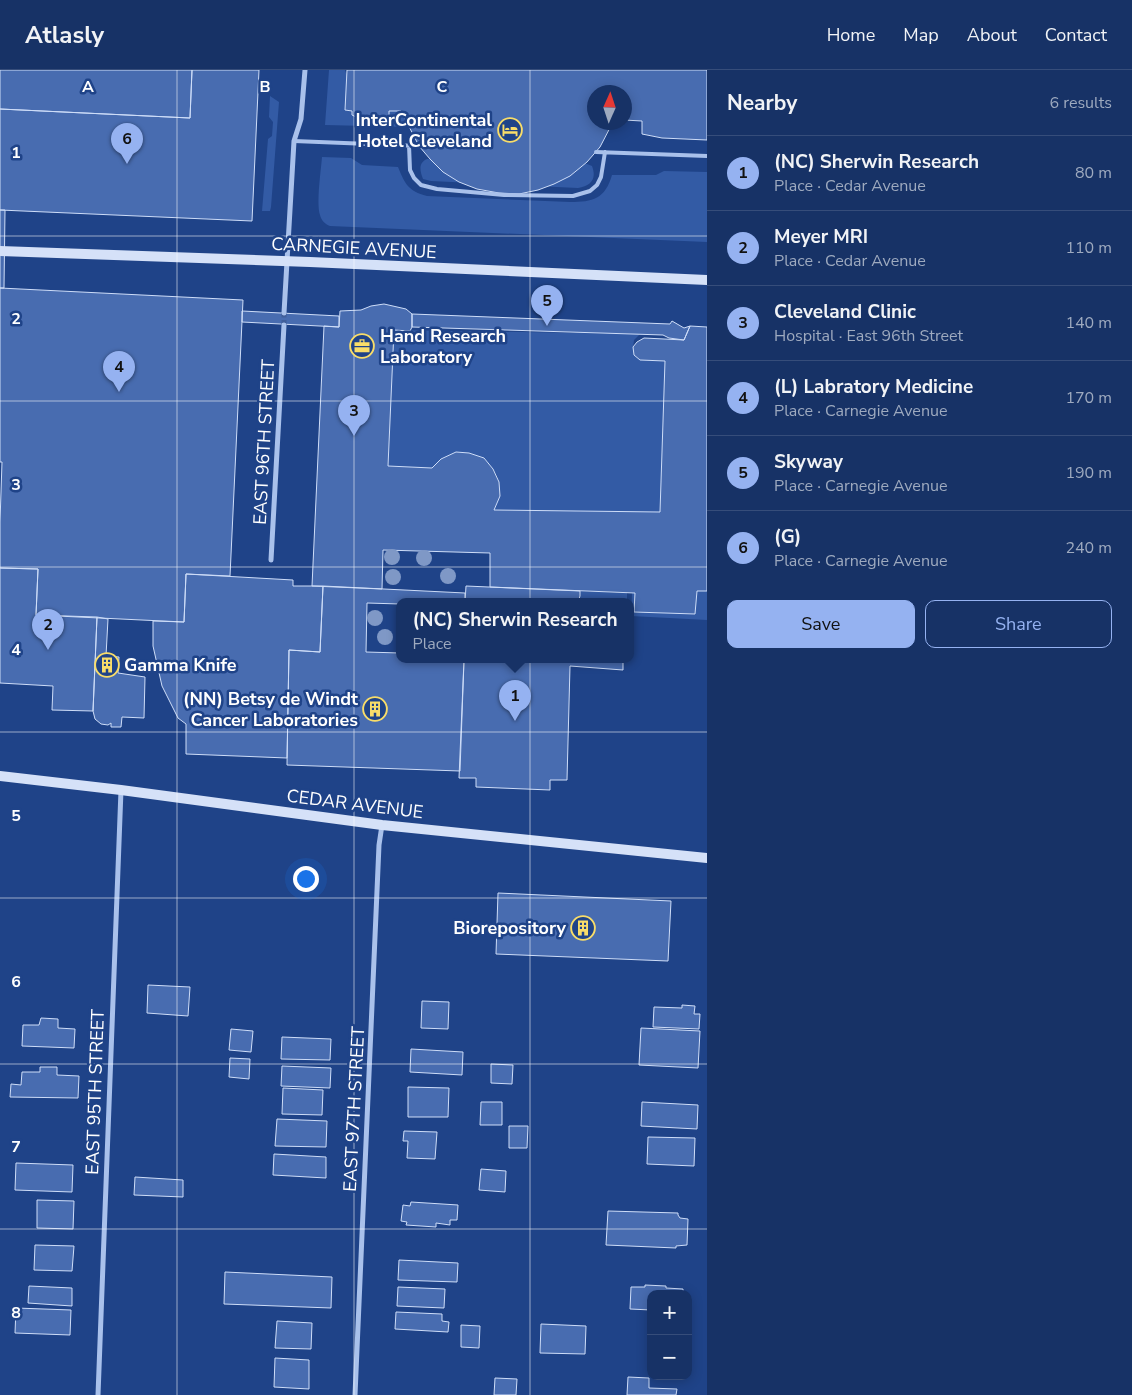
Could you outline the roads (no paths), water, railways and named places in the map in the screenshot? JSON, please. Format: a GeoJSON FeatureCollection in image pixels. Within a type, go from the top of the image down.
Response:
{"type":"FeatureCollection","features":[{"type":"Feature","properties":{"kind":"street"},"geometry":{"type":"LineString","coordinates":[[284,313],[294,141],[301,119],[305,70]]}},
{"type":"Feature","properties":{"kind":"street","name":"CARNEGIE AVENUE"},"geometry":{"type":"LineString","coordinates":[[0,250],[707,280]]}},
{"type":"Feature","properties":{"kind":"street","name":"EAST 96TH STREET"},"geometry":{"type":"LineString","coordinates":[[272,560],[284,325]]}},
{"type":"Feature","properties":{"kind":"street","name":"CEDAR AVENUE"},"geometry":{"type":"LineString","coordinates":[[0,776],[121,790],[382,825],[707,858]]}},
{"type":"Feature","properties":{"kind":"street","name":"EAST 95TH STREET"},"geometry":{"type":"LineString","coordinates":[[98,1395],[121,790]]}},
{"type":"Feature","properties":{"kind":"street","name":"EAST 97TH STREET"},"geometry":{"type":"LineString","coordinates":[[355,1395],[379,845],[382,825]]}},
{"type":"Feature","properties":{"kind":"lane"},"geometry":{"type":"LineString","coordinates":[[294,141],[419,146]]}},
{"type":"Feature","properties":{"kind":"lane"},"geometry":{"type":"LineString","coordinates":[[408,145],[410,170],[414,178],[422,185],[437,189],[504,194],[573,196],[590,191],[597,185],[601,177],[604,152]]}},
{"type":"Feature","properties":{"kind":"lane"},"geometry":{"type":"LineString","coordinates":[[596,152],[707,156]]}},
{"type":"Feature","properties":{"kind":"tunnel"},"geometry":{"type":"LineString","coordinates":[[284,313],[284,325]]}},
{"type":"Feature","properties":{"kind":"place","name":"InterContinental Hotel Cleveland"},"geometry":{"type":"Point","coordinates":[510,130]}},
{"type":"Feature","properties":{"kind":"place","name":"(G)"},"geometry":{"type":"Point","coordinates":[127,164]}},
{"type":"Feature","properties":{"kind":"place","name":"Skyway"},"geometry":{"type":"Point","coordinates":[547,326]}},
{"type":"Feature","properties":{"kind":"place","name":"Hand Research Laboratory"},"geometry":{"type":"Point","coordinates":[362,346]}},
{"type":"Feature","properties":{"kind":"place","name":"(L) Labratory Medicine"},"geometry":{"type":"Point","coordinates":[119,392]}},
{"type":"Feature","properties":{"kind":"place","name":"Cleveland Clinic"},"geometry":{"type":"Point","coordinates":[354,436]}},
{"type":"Feature","properties":{"kind":"place","name":"Meyer MRI"},"geometry":{"type":"Point","coordinates":[48,650]}},
{"type":"Feature","properties":{"kind":"place","name":"Gamma Knife"},"geometry":{"type":"Point","coordinates":[107,665]}},
{"type":"Feature","properties":{"kind":"place","name":"(NN) Betsy de Windt Cancer Laboratories"},"geometry":{"type":"Point","coordinates":[375,709]}},
{"type":"Feature","properties":{"kind":"place","name":"(NC) Sherwin Research"},"geometry":{"type":"Point","coordinates":[515,721]}},
{"type":"Feature","properties":{"kind":"place","name":"Biorepository"},"geometry":{"type":"Point","coordinates":[583,928]}}]}
